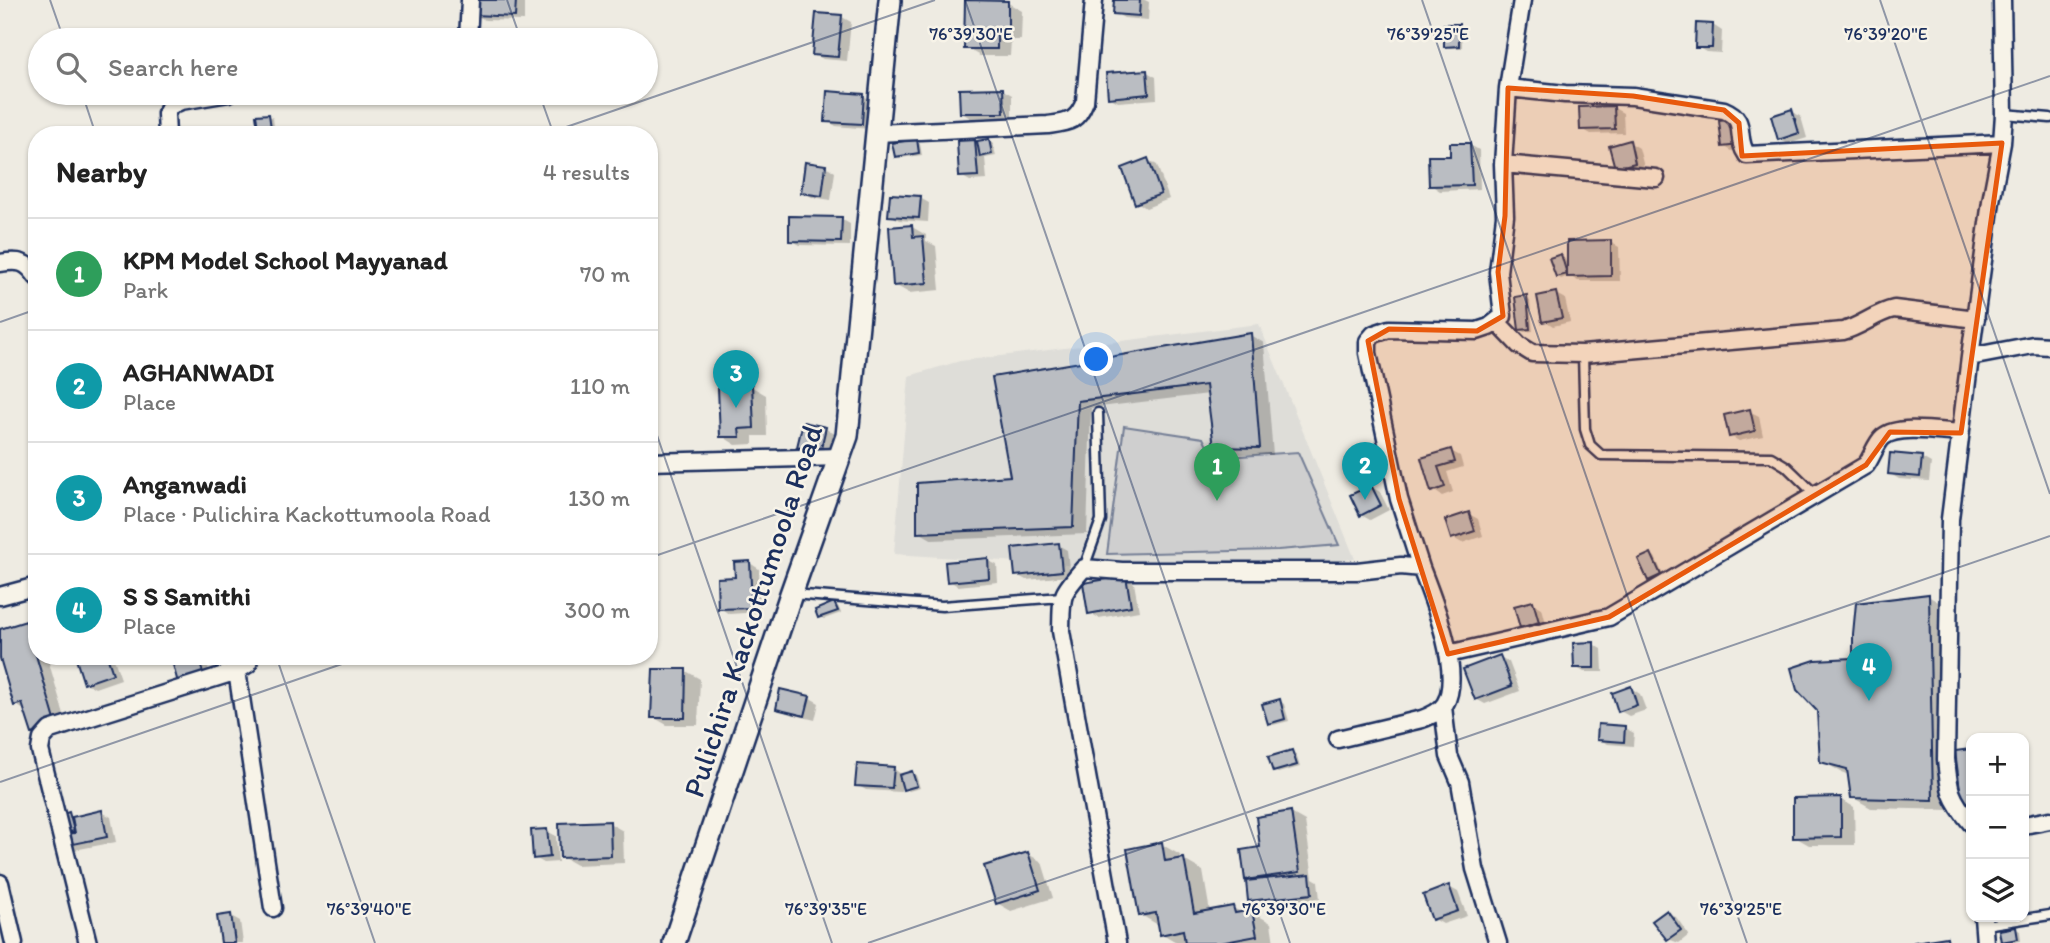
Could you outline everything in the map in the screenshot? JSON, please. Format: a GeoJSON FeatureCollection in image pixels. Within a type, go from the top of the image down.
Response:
{"type":"FeatureCollection","features":[{"type":"Feature","properties":{"kind":"main road","name":"Pulichira Kackottumoola Road"},"geometry":{"type":"LineString","coordinates":[[674,943],[847,436],[890,0]]}},
{"type":"Feature","properties":{"kind":"street"},"geometry":{"type":"LineString","coordinates":[[469,28],[470,0]]}},
{"type":"Feature","properties":{"kind":"street"},"geometry":{"type":"LineString","coordinates":[[877,133],[1048,125],[1067,122],[1080,115],[1085,101],[1094,0]]}},
{"type":"Feature","properties":{"kind":"street"},"geometry":{"type":"LineString","coordinates":[[1338,739],[1422,719],[1433,715],[1446,702],[1451,680],[1448,654],[1435,605],[1399,499],[1368,353],[1368,341],[1374,334],[1388,329],[1477,331],[1497,322],[1503,316],[1498,272],[1506,216],[1503,164],[1508,88],[1522,0]]}},
{"type":"Feature","properties":{"kind":"street"},"geometry":{"type":"LineString","coordinates":[[1966,818],[1951,797],[1947,759],[1950,519],[1991,201],[2002,143],[2002,0]]}},
{"type":"Feature","properties":{"kind":"street"},"geometry":{"type":"LineString","coordinates":[[1508,88],[1565,94],[1633,96],[1724,110],[1734,114],[1739,123],[1741,147],[1747,155],[2002,143]]}},
{"type":"Feature","properties":{"kind":"street"},"geometry":{"type":"LineString","coordinates":[[167,126],[166,114],[172,105]]}},
{"type":"Feature","properties":{"kind":"street"},"geometry":{"type":"LineString","coordinates":[[1503,164],[1656,178]]}},
{"type":"Feature","properties":{"kind":"street"},"geometry":{"type":"LineString","coordinates":[[0,263],[16,260],[28,266]]}},
{"type":"Feature","properties":{"kind":"street"},"geometry":{"type":"LineString","coordinates":[[1497,322],[1519,345],[1532,353],[1583,354],[1843,331],[1856,328],[1881,312],[1894,309],[1976,319]]}},
{"type":"Feature","properties":{"kind":"street"},"geometry":{"type":"LineString","coordinates":[[1970,357],[2033,345],[2050,346]]}},
{"type":"Feature","properties":{"kind":"street"},"geometry":{"type":"LineString","coordinates":[[1448,654],[1609,617],[1866,465],[1881,438],[1890,432],[1902,430],[1961,433]]}},
{"type":"Feature","properties":{"kind":"street"},"geometry":{"type":"LineString","coordinates":[[658,463],[840,457]]}},
{"type":"Feature","properties":{"kind":"street"},"geometry":{"type":"LineString","coordinates":[[1117,943],[1061,631],[1062,597],[1065,589],[1084,568],[1122,571],[1357,571],[1401,566],[1421,568]]}},
{"type":"Feature","properties":{"kind":"street"},"geometry":{"type":"LineString","coordinates":[[0,596],[28,588]]}},
{"type":"Feature","properties":{"kind":"street"},"geometry":{"type":"LineString","coordinates":[[88,943],[40,750],[42,739],[50,730],[237,671],[245,665]]}},
{"type":"Feature","properties":{"kind":"street"},"geometry":{"type":"LineString","coordinates":[[237,671],[273,908]]}},
{"type":"Feature","properties":{"kind":"street"},"geometry":{"type":"LineString","coordinates":[[1443,707],[1449,756],[1460,782],[1475,869],[1498,943]]}},
{"type":"Feature","properties":{"kind":"street"},"geometry":{"type":"LineString","coordinates":[[2029,824],[2050,820]]}},
{"type":"Feature","properties":{"kind":"street"},"geometry":{"type":"LineString","coordinates":[[0,883],[14,943]]}},
{"type":"Feature","properties":{"kind":"street"},"geometry":{"type":"LineString","coordinates":[[1984,922],[1985,943]]}},
{"type":"Feature","properties":{"kind":"lane"},"geometry":{"type":"LineString","coordinates":[[2004,114],[2050,118]]}},
{"type":"Feature","properties":{"kind":"lane"},"geometry":{"type":"LineString","coordinates":[[1583,354],[1584,429],[1590,445],[1601,455],[1771,457],[1786,466],[1816,495]]}},
{"type":"Feature","properties":{"kind":"lane"},"geometry":{"type":"LineString","coordinates":[[1084,568],[1101,520],[1098,413]]}},
{"type":"Feature","properties":{"kind":"lane"},"geometry":{"type":"LineString","coordinates":[[791,594],[942,606],[1062,597]]}},
{"type":"Feature","properties":{"kind":"lane"},"geometry":{"type":"LineString","coordinates":[[2029,917],[2050,915]]}},
{"type":"Feature","properties":{"kind":"highlighted area"},"geometry":{"type":"Polygon","coordinates":[[[1508,88],[1633,96],[1724,110],[1739,123],[1742,156],[2002,143],[1961,433],[1890,432],[1866,465],[1609,617],[1448,654],[1399,499],[1368,341],[1389,329],[1477,331],[1503,316],[1498,272],[1505,216],[1508,88]]]}},
{"type":"Feature","properties":{"kind":"shaded area"},"geometry":{"type":"Polygon","coordinates":[[[1259,324],[1355,559],[1310,563],[1065,565],[894,554],[909,376],[960,361],[1259,324]]]}},
{"type":"Feature","properties":{"kind":"shaded area"},"geometry":{"type":"Polygon","coordinates":[[[1124,426],[1203,438],[1213,458],[1298,452],[1339,545],[1278,550],[1107,554],[1124,426]]]}},
{"type":"Feature","properties":{"kind":"building"},"geometry":{"type":"Polygon","coordinates":[[[475,0],[516,0],[515,17],[475,15],[475,0]]]}},
{"type":"Feature","properties":{"kind":"building"},"geometry":{"type":"Polygon","coordinates":[[[965,0],[1008,1],[1008,33],[997,33],[997,49],[964,49],[965,0]]]}},
{"type":"Feature","properties":{"kind":"building"},"geometry":{"type":"Polygon","coordinates":[[[1114,0],[1140,0],[1139,16],[1113,14],[1114,0]]]}},
{"type":"Feature","properties":{"kind":"building"},"geometry":{"type":"Polygon","coordinates":[[[816,13],[842,15],[838,57],[812,55],[816,13]]]}},
{"type":"Feature","properties":{"kind":"building"},"geometry":{"type":"Polygon","coordinates":[[[1696,23],[1713,24],[1712,48],[1695,48],[1696,23]]]}},
{"type":"Feature","properties":{"kind":"building"},"geometry":{"type":"Polygon","coordinates":[[[1444,24],[1459,24],[1459,46],[1444,47],[1444,24]]]}},
{"type":"Feature","properties":{"kind":"building"},"geometry":{"type":"Polygon","coordinates":[[[1147,70],[1149,94],[1108,98],[1106,73],[1147,70]]]}},
{"type":"Feature","properties":{"kind":"building"},"geometry":{"type":"Polygon","coordinates":[[[1003,88],[1004,113],[960,113],[959,89],[1003,88]]]}},
{"type":"Feature","properties":{"kind":"building"},"geometry":{"type":"Polygon","coordinates":[[[827,91],[864,94],[862,124],[825,122],[827,91]]]}},
{"type":"Feature","properties":{"kind":"building"},"geometry":{"type":"Polygon","coordinates":[[[1614,106],[1615,129],[1580,130],[1579,107],[1614,106]]]}},
{"type":"Feature","properties":{"kind":"building"},"geometry":{"type":"Polygon","coordinates":[[[1792,109],[1799,133],[1778,140],[1771,116],[1792,109]]]}},
{"type":"Feature","properties":{"kind":"building"},"geometry":{"type":"Polygon","coordinates":[[[269,114],[271,126],[258,126],[256,115],[269,114]]]}},
{"type":"Feature","properties":{"kind":"building"},"geometry":{"type":"Polygon","coordinates":[[[1737,119],[1739,145],[1722,147],[1719,121],[1737,119]]]}},
{"type":"Feature","properties":{"kind":"building"},"geometry":{"type":"Polygon","coordinates":[[[917,139],[919,153],[895,157],[892,143],[917,139]]]}},
{"type":"Feature","properties":{"kind":"building"},"geometry":{"type":"Polygon","coordinates":[[[989,139],[992,154],[980,157],[977,141],[989,139]]]}},
{"type":"Feature","properties":{"kind":"building"},"geometry":{"type":"Polygon","coordinates":[[[975,140],[978,176],[959,177],[957,141],[975,140]]]}},
{"type":"Feature","properties":{"kind":"building"},"geometry":{"type":"Polygon","coordinates":[[[1630,140],[1635,163],[1615,168],[1609,146],[1630,140]]]}},
{"type":"Feature","properties":{"kind":"building"},"geometry":{"type":"Polygon","coordinates":[[[1450,143],[1470,143],[1472,185],[1429,186],[1428,156],[1450,156],[1450,143]]]}},
{"type":"Feature","properties":{"kind":"building"},"geometry":{"type":"Polygon","coordinates":[[[1148,158],[1161,194],[1135,204],[1122,168],[1148,158]]]}},
{"type":"Feature","properties":{"kind":"building"},"geometry":{"type":"Polygon","coordinates":[[[805,162],[826,165],[822,196],[801,193],[805,162]]]}},
{"type":"Feature","properties":{"kind":"building"},"geometry":{"type":"Polygon","coordinates":[[[890,194],[921,196],[919,218],[888,216],[890,194]]]}},
{"type":"Feature","properties":{"kind":"building"},"geometry":{"type":"Polygon","coordinates":[[[789,216],[842,217],[841,242],[789,241],[789,216]]]}},
{"type":"Feature","properties":{"kind":"building"},"geometry":{"type":"Polygon","coordinates":[[[912,225],[913,237],[923,236],[927,283],[893,286],[889,227],[912,225]]]}},
{"type":"Feature","properties":{"kind":"building"},"geometry":{"type":"Polygon","coordinates":[[[1611,240],[1611,276],[1567,277],[1567,241],[1611,240]]]}},
{"type":"Feature","properties":{"kind":"building"},"geometry":{"type":"Polygon","coordinates":[[[1561,254],[1567,274],[1556,277],[1549,258],[1561,254]]]}},
{"type":"Feature","properties":{"kind":"building"},"geometry":{"type":"Polygon","coordinates":[[[1556,292],[1562,318],[1542,322],[1537,296],[1556,292]]]}},
{"type":"Feature","properties":{"kind":"building"},"geometry":{"type":"Polygon","coordinates":[[[1527,295],[1530,329],[1519,330],[1515,297],[1527,295]]]}},
{"type":"Feature","properties":{"kind":"building"},"geometry":{"type":"Polygon","coordinates":[[[1251,333],[1260,448],[1214,447],[1206,385],[1078,401],[1073,527],[917,533],[917,483],[1010,476],[992,377],[1251,333]]]}},
{"type":"Feature","properties":{"kind":"building"},"geometry":{"type":"Polygon","coordinates":[[[752,385],[754,428],[739,429],[740,437],[720,437],[718,387],[752,385]]]}},
{"type":"Feature","properties":{"kind":"building"},"geometry":{"type":"Polygon","coordinates":[[[1750,409],[1755,431],[1729,437],[1724,415],[1750,409]]]}},
{"type":"Feature","properties":{"kind":"building"},"geometry":{"type":"Polygon","coordinates":[[[803,422],[826,427],[820,453],[797,447],[803,422]]]}},
{"type":"Feature","properties":{"kind":"building"},"geometry":{"type":"Polygon","coordinates":[[[1451,449],[1455,462],[1438,467],[1445,487],[1431,492],[1421,458],[1451,449]]]}},
{"type":"Feature","properties":{"kind":"building"},"geometry":{"type":"Polygon","coordinates":[[[1890,453],[1922,456],[1920,477],[1888,474],[1890,453]]]}},
{"type":"Feature","properties":{"kind":"building"},"geometry":{"type":"Polygon","coordinates":[[[1371,485],[1381,505],[1360,516],[1350,495],[1371,485]]]}},
{"type":"Feature","properties":{"kind":"building"},"geometry":{"type":"Polygon","coordinates":[[[1469,512],[1475,531],[1451,539],[1445,520],[1469,512]]]}},
{"type":"Feature","properties":{"kind":"building"},"geometry":{"type":"Polygon","coordinates":[[[1059,543],[1062,571],[1015,576],[1012,548],[1059,543]]]}},
{"type":"Feature","properties":{"kind":"building"},"geometry":{"type":"Polygon","coordinates":[[[1651,553],[1661,575],[1648,581],[1638,559],[1651,553]]]}},
{"type":"Feature","properties":{"kind":"building"},"geometry":{"type":"Polygon","coordinates":[[[988,558],[989,578],[947,582],[945,562],[988,558]]]}},
{"type":"Feature","properties":{"kind":"building"},"geometry":{"type":"Polygon","coordinates":[[[750,561],[752,608],[718,609],[717,578],[735,577],[734,562],[750,561]]]}},
{"type":"Feature","properties":{"kind":"building"},"geometry":{"type":"Polygon","coordinates":[[[1126,576],[1131,606],[1088,614],[1083,583],[1126,576]]]}},
{"type":"Feature","properties":{"kind":"building"},"geometry":{"type":"Polygon","coordinates":[[[1929,594],[1933,800],[1851,798],[1847,769],[1820,762],[1817,711],[1797,690],[1791,668],[1815,660],[1853,658],[1856,603],[1929,594]]]}},
{"type":"Feature","properties":{"kind":"building"},"geometry":{"type":"Polygon","coordinates":[[[1533,601],[1539,622],[1520,628],[1514,606],[1533,601]]]}},
{"type":"Feature","properties":{"kind":"building"},"geometry":{"type":"Polygon","coordinates":[[[834,602],[838,611],[818,618],[815,610],[834,602]]]}},
{"type":"Feature","properties":{"kind":"building"},"geometry":{"type":"Polygon","coordinates":[[[26,621],[28,665],[39,665],[57,727],[32,734],[22,703],[14,706],[0,658],[0,629],[26,621]]]}},
{"type":"Feature","properties":{"kind":"building"},"geometry":{"type":"Polygon","coordinates":[[[1594,642],[1594,668],[1574,668],[1573,643],[1594,642]]]}},
{"type":"Feature","properties":{"kind":"building"},"geometry":{"type":"Polygon","coordinates":[[[1500,655],[1512,686],[1475,700],[1463,669],[1500,655]]]}},
{"type":"Feature","properties":{"kind":"building"},"geometry":{"type":"Polygon","coordinates":[[[78,665],[110,665],[113,674],[84,684],[78,665]]]}},
{"type":"Feature","properties":{"kind":"building"},"geometry":{"type":"Polygon","coordinates":[[[173,665],[201,665],[206,682],[180,690],[173,665]]]}},
{"type":"Feature","properties":{"kind":"building"},"geometry":{"type":"Polygon","coordinates":[[[653,669],[686,669],[685,718],[651,718],[653,669]]]}},
{"type":"Feature","properties":{"kind":"building"},"geometry":{"type":"Polygon","coordinates":[[[1631,686],[1637,705],[1618,712],[1612,693],[1631,686]]]}},
{"type":"Feature","properties":{"kind":"building"},"geometry":{"type":"Polygon","coordinates":[[[780,689],[810,696],[805,716],[776,709],[780,689]]]}},
{"type":"Feature","properties":{"kind":"building"},"geometry":{"type":"Polygon","coordinates":[[[1280,699],[1285,719],[1268,724],[1262,704],[1280,699]]]}},
{"type":"Feature","properties":{"kind":"building"},"geometry":{"type":"Polygon","coordinates":[[[1598,724],[1625,726],[1624,742],[1597,740],[1598,724]]]}},
{"type":"Feature","properties":{"kind":"building"},"geometry":{"type":"Polygon","coordinates":[[[1292,750],[1297,765],[1273,772],[1268,757],[1292,750]]]}},
{"type":"Feature","properties":{"kind":"building"},"geometry":{"type":"Polygon","coordinates":[[[1966,750],[1966,805],[1962,805],[1955,751],[1966,750]]]}},
{"type":"Feature","properties":{"kind":"building"},"geometry":{"type":"Polygon","coordinates":[[[857,764],[894,767],[892,788],[855,786],[857,764]]]}},
{"type":"Feature","properties":{"kind":"building"},"geometry":{"type":"Polygon","coordinates":[[[912,771],[917,786],[903,790],[899,775],[912,771]]]}},
{"type":"Feature","properties":{"kind":"building"},"geometry":{"type":"Polygon","coordinates":[[[1841,797],[1841,837],[1793,838],[1793,798],[1841,797]]]}},
{"type":"Feature","properties":{"kind":"building"},"geometry":{"type":"Polygon","coordinates":[[[102,810],[107,837],[63,846],[61,835],[75,833],[72,817],[102,810]]]}},
{"type":"Feature","properties":{"kind":"building"},"geometry":{"type":"Polygon","coordinates":[[[1291,811],[1300,872],[1245,880],[1241,850],[1260,847],[1256,817],[1291,811]]]}},
{"type":"Feature","properties":{"kind":"building"},"geometry":{"type":"Polygon","coordinates":[[[69,812],[74,831],[61,834],[56,816],[69,812]]]}},
{"type":"Feature","properties":{"kind":"building"},"geometry":{"type":"Polygon","coordinates":[[[610,821],[611,856],[560,858],[559,823],[610,821]]]}},
{"type":"Feature","properties":{"kind":"building"},"geometry":{"type":"Polygon","coordinates":[[[547,829],[550,857],[533,859],[531,830],[547,829]]]}},
{"type":"Feature","properties":{"kind":"building"},"geometry":{"type":"Polygon","coordinates":[[[1162,842],[1165,861],[1184,858],[1194,913],[1233,906],[1235,913],[1252,910],[1257,936],[1220,943],[1185,943],[1183,930],[1160,935],[1156,913],[1139,916],[1127,849],[1162,842]]]}},
{"type":"Feature","properties":{"kind":"building"},"geometry":{"type":"Polygon","coordinates":[[[1028,852],[1040,890],[996,904],[984,866],[1028,852]]]}},
{"type":"Feature","properties":{"kind":"building"},"geometry":{"type":"Polygon","coordinates":[[[1310,874],[1312,894],[1248,901],[1246,881],[1310,874]]]}},
{"type":"Feature","properties":{"kind":"building"},"geometry":{"type":"Polygon","coordinates":[[[1449,885],[1458,911],[1432,920],[1423,895],[1449,885]]]}},
{"type":"Feature","properties":{"kind":"building"},"geometry":{"type":"Polygon","coordinates":[[[1667,910],[1681,930],[1667,940],[1652,921],[1667,910]]]}},
{"type":"Feature","properties":{"kind":"building"},"geometry":{"type":"Polygon","coordinates":[[[231,914],[235,943],[221,943],[217,916],[231,914]]]}},
{"type":"Feature","properties":{"kind":"building"},"geometry":{"type":"Polygon","coordinates":[[[2016,927],[2018,939],[2001,942],[1999,930],[2016,927]]]}},
{"type":"Feature","properties":{"kind":"building"},"geometry":{"type":"Polygon","coordinates":[[[1947,937],[1948,943],[1914,943],[1914,942],[1947,937]]]}},
{"type":"Feature","properties":{"kind":"place","name":"Anganwadi"},"geometry":{"type":"Point","coordinates":[736,408]}},
{"type":"Feature","properties":{"kind":"place","name":"AGHANWADI"},"geometry":{"type":"Point","coordinates":[1365,500]}},
{"type":"Feature","properties":{"kind":"place","name":"KPM Model School Mayyanad"},"geometry":{"type":"Point","coordinates":[1217,501]}},
{"type":"Feature","properties":{"kind":"place","name":"S S Samithi"},"geometry":{"type":"Point","coordinates":[1869,701]}}]}
